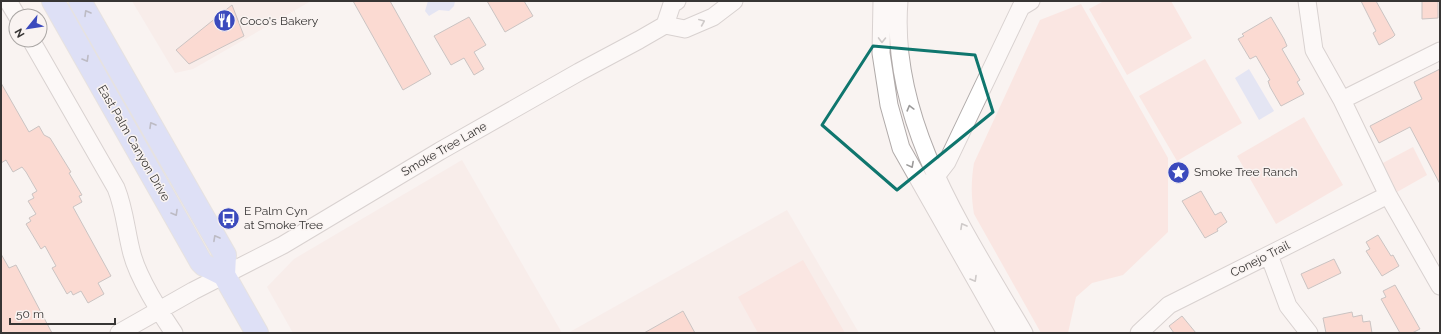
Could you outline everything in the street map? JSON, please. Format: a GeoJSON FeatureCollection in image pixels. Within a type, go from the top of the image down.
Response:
{"type":"FeatureCollection","features":[{"type":"Feature","properties":{"kind":"main road","name":"East Palm Canyon Drive"},"geometry":{"type":"LineString","coordinates":[[53,1],[201,262],[224,275],[225,254],[80,1]]}},
{"type":"Feature","properties":{"kind":"main road"},"geometry":{"type":"LineString","coordinates":[[224,275],[257,333]]}},
{"type":"Feature","properties":{"kind":"street"},"geometry":{"type":"LineString","coordinates":[[677,1],[672,4],[665,25],[685,29],[713,17],[734,1]]}},
{"type":"Feature","properties":{"kind":"street"},"geometry":{"type":"LineString","coordinates":[[882,1],[881,53],[889,105],[901,148],[1006,333]]}},
{"type":"Feature","properties":{"kind":"street"},"geometry":{"type":"LineString","coordinates":[[899,1],[898,18],[904,82],[910,110],[935,176],[1024,333]]}},
{"type":"Feature","properties":{"kind":"street"},"geometry":{"type":"LineString","coordinates":[[1307,1],[1314,50],[1342,100],[1388,195],[1440,286]]}},
{"type":"Feature","properties":{"kind":"street"},"geometry":{"type":"LineString","coordinates":[[925,192],[935,176],[947,162],[1020,3]]}},
{"type":"Feature","properties":{"kind":"street","name":"Smoke Tree Lane"},"geometry":{"type":"LineString","coordinates":[[119,333],[224,275],[283,245],[440,151],[665,25]]}},
{"type":"Feature","properties":{"kind":"street"},"geometry":{"type":"LineString","coordinates":[[36,48],[116,188],[121,201],[132,255],[137,268],[174,333]]}},
{"type":"Feature","properties":{"kind":"street"},"geometry":{"type":"LineString","coordinates":[[1342,100],[1440,51]]}},
{"type":"Feature","properties":{"kind":"street","name":"Conejo Trail"},"geometry":{"type":"LineString","coordinates":[[1138,333],[1169,305],[1388,195]]}},
{"type":"Feature","properties":{"kind":"street"},"geometry":{"type":"LineString","coordinates":[[1269,255],[1288,306],[1308,333]]}},
{"type":"Feature","properties":{"kind":"highlighted area"},"geometry":{"type":"Polygon","coordinates":[[[873,46],[975,55],[993,112],[897,190],[822,125],[873,46]]]}},
{"type":"Feature","properties":{"kind":"shaded area"},"geometry":{"type":"Polygon","coordinates":[[[132,1],[311,1],[193,69],[175,73],[132,1]]]}},
{"type":"Feature","properties":{"kind":"shaded area"},"geometry":{"type":"Polygon","coordinates":[[[1104,1],[1171,1],[1192,38],[1127,75],[1089,9],[1104,1]]]}},
{"type":"Feature","properties":{"kind":"shaded area"},"geometry":{"type":"Polygon","coordinates":[[[1081,4],[1168,158],[1168,232],[1123,275],[1092,283],[1076,297],[1068,333],[1041,333],[974,214],[972,201],[973,170],[974,163],[1040,20],[1081,4]]]}},
{"type":"Feature","properties":{"kind":"shaded area"},"geometry":{"type":"Polygon","coordinates":[[[1205,59],[1242,123],[1177,161],[1139,96],[1205,59]]]}},
{"type":"Feature","properties":{"kind":"shaded area"},"geometry":{"type":"Polygon","coordinates":[[[1304,117],[1343,185],[1276,224],[1237,156],[1304,117]]]}},
{"type":"Feature","properties":{"kind":"shaded area"},"geometry":{"type":"Polygon","coordinates":[[[1413,147],[1427,175],[1397,192],[1381,164],[1413,147]]]}},
{"type":"Feature","properties":{"kind":"shaded area"},"geometry":{"type":"Polygon","coordinates":[[[462,160],[562,333],[293,333],[267,287],[294,259],[462,160]]]}},
{"type":"Feature","properties":{"kind":"shaded area"},"geometry":{"type":"Polygon","coordinates":[[[787,210],[859,333],[568,333],[787,210]]]}},
{"type":"Feature","properties":{"kind":"shaded area"},"geometry":{"type":"Polygon","coordinates":[[[803,260],[845,333],[758,333],[738,297],[803,260]]]}},
{"type":"Feature","properties":{"kind":"water"},"geometry":{"type":"Polygon","coordinates":[[[428,1],[455,1],[454,6],[449,11],[439,10],[429,16],[425,11],[428,1]]]}},
{"type":"Feature","properties":{"kind":"water"},"geometry":{"type":"Polygon","coordinates":[[[1249,69],[1274,111],[1259,120],[1235,78],[1249,69]]]}},
{"type":"Feature","properties":{"kind":"building"},"geometry":{"type":"Polygon","coordinates":[[[353,1],[390,1],[431,74],[403,90],[353,1]]]}},
{"type":"Feature","properties":{"kind":"building"},"geometry":{"type":"Polygon","coordinates":[[[487,1],[524,1],[533,16],[505,32],[487,1]]]}},
{"type":"Feature","properties":{"kind":"building"},"geometry":{"type":"Polygon","coordinates":[[[1361,1],[1376,1],[1395,35],[1393,37],[1379,45],[1373,33],[1376,31],[1361,1]]]}},
{"type":"Feature","properties":{"kind":"building"},"geometry":{"type":"Polygon","coordinates":[[[1422,1],[1438,1],[1438,18],[1422,19],[1422,1]]]}},
{"type":"Feature","properties":{"kind":"building","name":"Coco's Bakery"},"geometry":{"type":"Polygon","coordinates":[[[232,5],[244,36],[189,64],[176,50],[232,5]]]}},
{"type":"Feature","properties":{"kind":"building"},"geometry":{"type":"Polygon","coordinates":[[[469,17],[486,45],[474,52],[484,69],[474,75],[464,58],[451,65],[434,36],[469,17]]]}},
{"type":"Feature","properties":{"kind":"building"},"geometry":{"type":"Polygon","coordinates":[[[1271,17],[1287,46],[1282,49],[1300,80],[1297,82],[1304,94],[1281,106],[1270,87],[1268,81],[1270,80],[1256,56],[1250,59],[1238,39],[1244,36],[1242,34],[1271,17]]]}},
{"type":"Feature","properties":{"kind":"building"},"geometry":{"type":"Polygon","coordinates":[[[1440,69],[1440,184],[1410,127],[1379,143],[1370,126],[1422,99],[1414,82],[1440,69]]]}},
{"type":"Feature","properties":{"kind":"building"},"geometry":{"type":"Polygon","coordinates":[[[1,83],[29,132],[39,126],[44,135],[50,138],[71,172],[69,173],[82,195],[79,196],[82,202],[73,207],[111,276],[98,283],[104,294],[88,303],[81,291],[73,295],[71,291],[67,294],[52,268],[56,266],[45,246],[41,249],[26,224],[31,221],[29,218],[36,214],[28,201],[34,198],[32,194],[37,191],[26,172],[22,167],[13,172],[6,160],[1,163],[1,83]]]}},
{"type":"Feature","properties":{"kind":"building"},"geometry":{"type":"Polygon","coordinates":[[[1201,191],[1215,215],[1221,212],[1227,222],[1217,229],[1218,231],[1205,238],[1182,201],[1201,191]]]}},
{"type":"Feature","properties":{"kind":"building"},"geometry":{"type":"Polygon","coordinates":[[[1378,235],[1391,256],[1393,255],[1399,266],[1382,276],[1366,251],[1370,249],[1366,242],[1378,235]]]}},
{"type":"Feature","properties":{"kind":"building"},"geometry":{"type":"Polygon","coordinates":[[[1,254],[9,268],[16,265],[52,333],[1,333],[1,254]]]}},
{"type":"Feature","properties":{"kind":"building"},"geometry":{"type":"Polygon","coordinates":[[[1334,259],[1341,273],[1308,289],[1301,274],[1334,259]]]}},
{"type":"Feature","properties":{"kind":"building"},"geometry":{"type":"Polygon","coordinates":[[[1395,285],[1420,329],[1412,333],[1400,333],[1381,299],[1386,297],[1383,291],[1395,285]]]}},
{"type":"Feature","properties":{"kind":"building"},"geometry":{"type":"Polygon","coordinates":[[[683,311],[695,333],[644,333],[683,311]]]}},
{"type":"Feature","properties":{"kind":"building"},"geometry":{"type":"Polygon","coordinates":[[[1352,312],[1353,317],[1362,315],[1363,322],[1370,321],[1372,333],[1326,333],[1323,318],[1352,312]]]}},
{"type":"Feature","properties":{"kind":"building"},"geometry":{"type":"Polygon","coordinates":[[[1182,316],[1196,333],[1174,333],[1169,326],[1182,316]]]}},
{"type":"Feature","properties":{"kind":"place","name":"Coco's Bakery"},"geometry":{"type":"Point","coordinates":[225,21]}},
{"type":"Feature","properties":{"kind":"place","name":"Smoke Tree Ranch"},"geometry":{"type":"Point","coordinates":[1178,172]}},
{"type":"Feature","properties":{"kind":"place","name":"E Palm Cyn at Smoke Tree"},"geometry":{"type":"Point","coordinates":[229,218]}}]}
